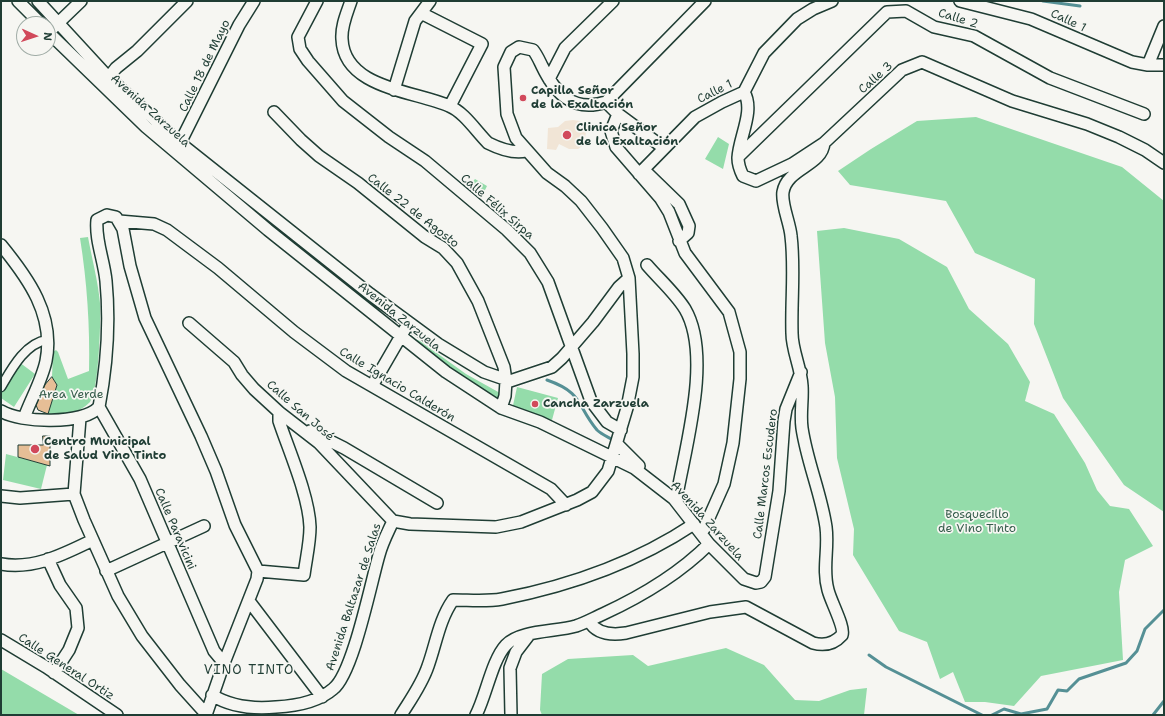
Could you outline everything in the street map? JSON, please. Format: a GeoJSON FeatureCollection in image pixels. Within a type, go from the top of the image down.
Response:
{"type":"FeatureCollection","features":[{"type":"Feature","properties":{"kind":"street"},"geometry":{"type":"LineString","coordinates":[[18,1],[33,16]]}},
{"type":"Feature","properties":{"kind":"street","name":"Avenida Zarzuela"},"geometry":{"type":"LineString","coordinates":[[38,1],[146,127],[268,230],[401,334],[446,372],[501,408],[540,422],[634,468],[675,497]]}},
{"type":"Feature","properties":{"kind":"street"},"geometry":{"type":"LineString","coordinates":[[58,23],[81,1]]}},
{"type":"Feature","properties":{"kind":"street"},"geometry":{"type":"LineString","coordinates":[[105,81],[187,1]]}},
{"type":"Feature","properties":{"kind":"street","name":"Calle 18 de Mayo"},"geometry":{"type":"LineString","coordinates":[[180,142],[239,26],[254,1]]}},
{"type":"Feature","properties":{"kind":"street","name":"Calle Félix Sirpa"},"geometry":{"type":"LineString","coordinates":[[317,1],[298,37],[298,44],[308,60],[343,101],[424,161],[507,230],[530,253],[548,282],[591,401],[607,422],[621,430]]}},
{"type":"Feature","properties":{"kind":"street"},"geometry":{"type":"LineString","coordinates":[[351,1],[342,30],[343,45],[348,58],[368,78],[394,90],[450,106],[492,145],[511,151],[526,151]]}},
{"type":"Feature","properties":{"kind":"street"},"geometry":{"type":"LineString","coordinates":[[394,90],[412,32],[421,13],[430,1]]}},
{"type":"Feature","properties":{"kind":"street"},"geometry":{"type":"LineString","coordinates":[[549,79],[565,48],[613,1]]}},
{"type":"Feature","properties":{"kind":"street"},"geometry":{"type":"LineString","coordinates":[[664,148],[618,114],[606,102],[705,1]]}},
{"type":"Feature","properties":{"kind":"street","name":"Calle 1"},"geometry":{"type":"LineString","coordinates":[[641,172],[695,117],[744,92],[764,53],[797,19],[813,8],[832,1]]}},
{"type":"Feature","properties":{"kind":"street","name":"Calle 1"},"geometry":{"type":"LineString","coordinates":[[960,1],[1031,19],[1114,56],[1148,66],[1164,65]]}},
{"type":"Feature","properties":{"kind":"street","name":"Calle 2"},"geometry":{"type":"LineString","coordinates":[[738,158],[887,12],[906,10],[934,27],[974,36],[1050,78],[1144,114]]}},
{"type":"Feature","properties":{"kind":"street"},"geometry":{"type":"LineString","coordinates":[[421,13],[482,44],[450,106]]}},
{"type":"Feature","properties":{"kind":"street"},"geometry":{"type":"LineString","coordinates":[[1148,66],[1164,26]]}},
{"type":"Feature","properties":{"kind":"street","name":"Avenida Zarzuela"},"geometry":{"type":"LineString","coordinates":[[56,39],[105,81],[307,245],[409,324],[457,357],[484,372],[506,381]]}},
{"type":"Feature","properties":{"kind":"street","name":"Avenida Baltazar de Salas"},"geometry":{"type":"LineString","coordinates":[[212,695],[227,702],[257,709],[290,707],[322,697],[334,689],[343,675],[361,623],[379,554],[393,521],[410,524],[496,527],[522,522],[566,505],[592,492],[608,471],[621,430],[632,377],[633,323],[629,278],[623,258],[602,228],[565,186],[547,173],[516,138],[507,114],[504,73],[507,58],[511,52],[518,47],[532,50],[556,89],[569,101],[584,104],[600,104],[606,102]]}},
{"type":"Feature","properties":{"kind":"street","name":"Calle 3"},"geometry":{"type":"LineString","coordinates":[[738,158],[743,176],[756,182],[792,164],[824,143],[902,70],[922,62],[1012,101],[1087,124],[1119,137],[1145,150],[1164,163]]}},
{"type":"Feature","properties":{"kind":"street"},"geometry":{"type":"LineString","coordinates":[[738,158],[746,120],[747,97],[744,92]]}},
{"type":"Feature","properties":{"kind":"street","name":"Calle 22 de Agosto"},"geometry":{"type":"LineString","coordinates":[[274,112],[319,156],[358,183],[452,257],[463,273],[478,301],[504,367],[506,381],[505,396],[501,408]]}},
{"type":"Feature","properties":{"kind":"street"},"geometry":{"type":"LineString","coordinates":[[401,715],[416,691],[428,667],[445,611],[453,600],[502,599],[550,588],[611,568],[652,548],[700,528],[724,484],[733,443],[740,379],[740,352],[729,312],[685,253],[679,241],[688,233],[689,226],[679,204],[671,195],[641,172],[616,146],[611,131],[618,114]]}},
{"type":"Feature","properties":{"kind":"street"},"geometry":{"type":"LineString","coordinates":[[589,621],[598,630],[612,635],[738,607],[750,608],[813,643],[820,645],[830,643],[840,638],[843,632],[841,622],[832,605],[826,582],[826,529],[818,486],[802,429],[801,372],[792,343],[793,282],[791,236],[783,193],[788,181],[822,152],[824,143]]}},
{"type":"Feature","properties":{"kind":"street"},"geometry":{"type":"LineString","coordinates":[[1,411],[14,418],[48,420],[80,418],[91,414],[99,407],[106,366],[108,324],[106,279],[96,226],[97,220],[107,214],[116,217],[123,229],[130,266],[145,318],[216,471],[235,525],[258,571],[257,579],[212,695],[207,715]]}},
{"type":"Feature","properties":{"kind":"street","name":"Calle Ignacio Calderón"},"geometry":{"type":"LineString","coordinates":[[119,221],[154,224],[167,230],[218,268],[326,357],[346,371],[431,422],[550,489],[566,505]]}},
{"type":"Feature","properties":{"kind":"street"},"geometry":{"type":"LineString","coordinates":[[1,245],[20,268],[40,300],[45,318],[47,340],[46,360],[24,418]]}},
{"type":"Feature","properties":{"kind":"street"},"geometry":{"type":"LineString","coordinates":[[647,264],[685,309],[690,318],[695,338],[696,358],[692,412],[675,497]]}},
{"type":"Feature","properties":{"kind":"street"},"geometry":{"type":"LineString","coordinates":[[506,381],[515,380],[552,367],[562,358],[571,345],[593,322],[619,287],[629,278]]}},
{"type":"Feature","properties":{"kind":"street","name":"Calle San José"},"geometry":{"type":"LineString","coordinates":[[189,323],[234,362],[242,375],[254,389],[279,412],[306,432],[336,460],[393,521]]}},
{"type":"Feature","properties":{"kind":"street"},"geometry":{"type":"LineString","coordinates":[[372,386],[401,334],[409,324]]}},
{"type":"Feature","properties":{"kind":"street"},"geometry":{"type":"LineString","coordinates":[[1,387],[12,369],[27,351],[38,343],[47,340]]}},
{"type":"Feature","properties":{"kind":"street","name":"Calle Marcos Escudero"},"geometry":{"type":"LineString","coordinates":[[760,581],[779,491],[785,415],[801,372]]}},
{"type":"Feature","properties":{"kind":"street","name":"Calle Paravicini"},"geometry":{"type":"LineString","coordinates":[[99,407],[140,479],[214,651],[224,663]]}},
{"type":"Feature","properties":{"kind":"street"},"geometry":{"type":"LineString","coordinates":[[258,571],[304,575],[310,538],[310,525],[303,492],[279,421],[279,412]]}},
{"type":"Feature","properties":{"kind":"street"},"geometry":{"type":"LineString","coordinates":[[80,418],[74,494],[106,571],[118,596],[142,636],[180,685],[207,715]]}},
{"type":"Feature","properties":{"kind":"street"},"geometry":{"type":"LineString","coordinates":[[306,432],[313,432],[344,448],[437,503]]}},
{"type":"Feature","properties":{"kind":"street"},"geometry":{"type":"LineString","coordinates":[[617,444],[634,462],[675,497],[700,528],[740,571],[760,581]]}},
{"type":"Feature","properties":{"kind":"street"},"geometry":{"type":"LineString","coordinates":[[1,496],[20,498],[74,494]]}},
{"type":"Feature","properties":{"kind":"street"},"geometry":{"type":"LineString","coordinates":[[106,571],[204,526]]}},
{"type":"Feature","properties":{"kind":"street","name":"Avenida Zarzuela"},"geometry":{"type":"LineString","coordinates":[[700,528],[709,544],[744,579],[760,581]]}},
{"type":"Feature","properties":{"kind":"street"},"geometry":{"type":"LineString","coordinates":[[1,564],[25,566],[48,559],[93,540]]}},
{"type":"Feature","properties":{"kind":"street"},"geometry":{"type":"LineString","coordinates":[[476,715],[506,645],[516,638],[575,626],[589,621],[664,580],[690,562],[709,544]]}},
{"type":"Feature","properties":{"kind":"street"},"geometry":{"type":"LineString","coordinates":[[48,559],[60,585],[76,608],[78,628],[69,650],[54,673]]}},
{"type":"Feature","properties":{"kind":"street"},"geometry":{"type":"LineString","coordinates":[[248,601],[322,697]]}},
{"type":"Feature","properties":{"kind":"street"},"geometry":{"type":"LineString","coordinates":[[511,715],[510,668],[516,652],[529,635]]}},
{"type":"Feature","properties":{"kind":"street","name":"Calle General Ortiz"},"geometry":{"type":"LineString","coordinates":[[1,640],[117,715]]}},
{"type":"Feature","properties":{"kind":"street"},"geometry":{"type":"LineString","coordinates":[[290,707],[298,715]]}},
{"type":"Feature","properties":{"kind":"shaded area","name":"Clinica Señor de la Exaltación"},"geometry":{"type":"Polygon","coordinates":[[[565,121],[580,121],[584,125],[586,132],[584,145],[578,149],[569,149],[559,144],[556,150],[547,149],[548,128],[558,127],[565,121]]]}},
{"type":"Feature","properties":{"kind":"green space"},"geometry":{"type":"Polygon","coordinates":[[[976,117],[1122,167],[1164,201],[1164,512],[1124,485],[1063,398],[1034,324],[1035,279],[975,253],[946,201],[850,185],[838,171],[917,121],[976,117]]]}},
{"type":"Feature","properties":{"kind":"green space"},"geometry":{"type":"Polygon","coordinates":[[[718,137],[729,144],[723,169],[705,159],[718,137]]]}},
{"type":"Feature","properties":{"kind":"green space"},"geometry":{"type":"Polygon","coordinates":[[[475,179],[487,186],[481,198],[469,186],[475,179]]]}},
{"type":"Feature","properties":{"kind":"green space","name":"Bosquecillo de Vino Tinto"},"geometry":{"type":"Polygon","coordinates":[[[844,228],[899,239],[947,267],[969,309],[1008,344],[1030,382],[1025,401],[1054,414],[1085,463],[1097,490],[1110,506],[1129,509],[1153,546],[1125,560],[1119,592],[1123,660],[1041,676],[1014,706],[985,702],[965,702],[953,672],[940,679],[927,642],[899,631],[853,555],[854,529],[837,458],[835,397],[825,343],[817,231],[844,228]]]}},
{"type":"Feature","properties":{"kind":"green space","name":"Area Verde"},"geometry":{"type":"Polygon","coordinates":[[[88,237],[100,303],[99,354],[96,384],[90,402],[86,406],[70,413],[48,414],[57,385],[52,377],[53,352],[56,350],[58,352],[68,379],[89,371],[88,304],[80,238],[88,237]]]}},
{"type":"Feature","properties":{"kind":"green space"},"geometry":{"type":"Polygon","coordinates":[[[413,338],[420,341],[466,374],[500,393],[497,402],[410,341],[413,338]]]}},
{"type":"Feature","properties":{"kind":"green space"},"geometry":{"type":"Polygon","coordinates":[[[19,362],[35,374],[14,407],[1,398],[1,391],[19,362]]]}},
{"type":"Feature","properties":{"kind":"green space","name":"Cancha Zarzuela"},"geometry":{"type":"Polygon","coordinates":[[[517,387],[558,398],[552,420],[512,410],[517,387]]]}},
{"type":"Feature","properties":{"kind":"green space"},"geometry":{"type":"Polygon","coordinates":[[[6,454],[47,465],[41,489],[3,480],[6,454]]]}},
{"type":"Feature","properties":{"kind":"green space"},"geometry":{"type":"Polygon","coordinates":[[[726,648],[764,665],[795,700],[819,701],[850,690],[867,688],[864,715],[542,715],[540,710],[542,674],[568,659],[633,655],[648,666],[726,648]]]}},
{"type":"Feature","properties":{"kind":"green space"},"geometry":{"type":"Polygon","coordinates":[[[1,669],[79,715],[1,715],[1,669]]]}},
{"type":"Feature","properties":{"kind":"building"},"geometry":{"type":"Polygon","coordinates":[[[52,377],[57,385],[48,414],[38,410],[36,405],[44,386],[52,377]]]}},
{"type":"Feature","properties":{"kind":"building","name":"Centro Municipal de Salud Vino Tinto"},"geometry":{"type":"Polygon","coordinates":[[[43,436],[50,436],[50,466],[18,457],[18,445],[43,445],[43,436]]]}},
{"type":"Feature","properties":{"kind":"waterway"},"geometry":{"type":"LineString","coordinates":[[1043,1],[1080,6]]}},
{"type":"Feature","properties":{"kind":"waterway"},"geometry":{"type":"LineString","coordinates":[[547,380],[559,385],[574,395],[597,430],[613,440]]}},
{"type":"Feature","properties":{"kind":"waterway"},"geometry":{"type":"LineString","coordinates":[[992,715],[1004,709],[1021,714],[1047,709],[1058,690],[1067,691],[1079,679],[1126,663],[1137,651],[1145,629],[1164,610]]}},
{"type":"Feature","properties":{"kind":"waterway"},"geometry":{"type":"LineString","coordinates":[[869,655],[886,667],[982,715]]}},
{"type":"Feature","properties":{"kind":"waterway"},"geometry":{"type":"LineString","coordinates":[[1153,715],[1164,701]]}},
{"type":"Feature","properties":{"kind":"place","name":"Capilla Señor de la Exaltación"},"geometry":{"type":"Point","coordinates":[523,98]}},
{"type":"Feature","properties":{"kind":"place","name":"Clinica Señor de la Exaltación"},"geometry":{"type":"Point","coordinates":[567,135]}},
{"type":"Feature","properties":{"kind":"place","name":"Cancha Zarzuela"},"geometry":{"type":"Point","coordinates":[535,404]}},
{"type":"Feature","properties":{"kind":"place","name":"Centro Municipal de Salud Vino Tinto"},"geometry":{"type":"Point","coordinates":[35,449]}},
{"type":"Feature","properties":{"kind":"district","name":"VINO TINTO"},"geometry":{"type":"Point","coordinates":[249,671]}}]}
